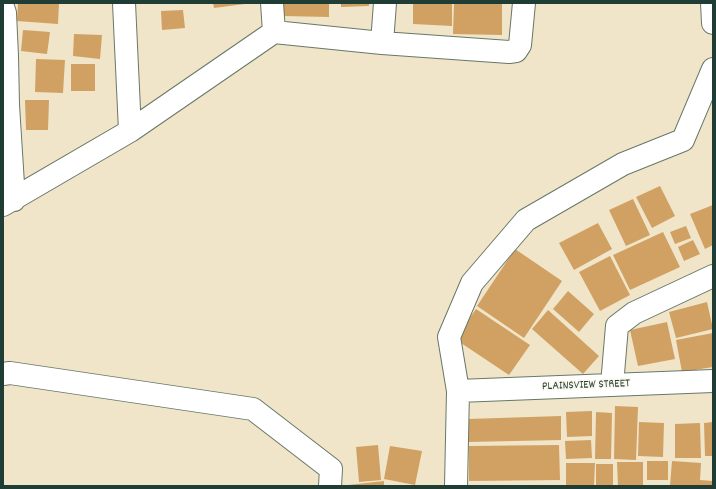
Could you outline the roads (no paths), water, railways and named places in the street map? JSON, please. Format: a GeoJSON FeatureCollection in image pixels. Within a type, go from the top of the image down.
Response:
{"type":"FeatureCollection","features":[{"type":"Feature","properties":{"kind":"street"},"geometry":{"type":"LineString","coordinates":[[124,3],[130,131]]}},
{"type":"Feature","properties":{"kind":"street"},"geometry":{"type":"LineString","coordinates":[[272,3],[274,32]]}},
{"type":"Feature","properties":{"kind":"street"},"geometry":{"type":"LineString","coordinates":[[382,43],[386,3]]}},
{"type":"Feature","properties":{"kind":"street"},"geometry":{"type":"LineString","coordinates":[[8,202],[130,131],[274,32],[382,43],[509,52],[516,51],[520,45],[524,3]]}},
{"type":"Feature","properties":{"kind":"street"},"geometry":{"type":"LineString","coordinates":[[712,3],[713,23]]}},
{"type":"Feature","properties":{"kind":"street"},"geometry":{"type":"LineString","coordinates":[[3,7],[5,13],[8,56],[8,202]]}},
{"type":"Feature","properties":{"kind":"street"},"geometry":{"type":"LineString","coordinates":[[456,486],[458,391],[449,337],[472,283],[526,220],[622,164],[683,140],[713,69]]}},
{"type":"Feature","properties":{"kind":"street"},"geometry":{"type":"LineString","coordinates":[[612,385],[617,326],[634,313],[713,276]]}},
{"type":"Feature","properties":{"kind":"street"},"geometry":{"type":"LineString","coordinates":[[3,374],[253,409],[331,469],[330,486]]}},
{"type":"Feature","properties":{"kind":"street","name":"PLAINSVIEW STREET"},"geometry":{"type":"LineString","coordinates":[[458,391],[713,381]]}}]}
